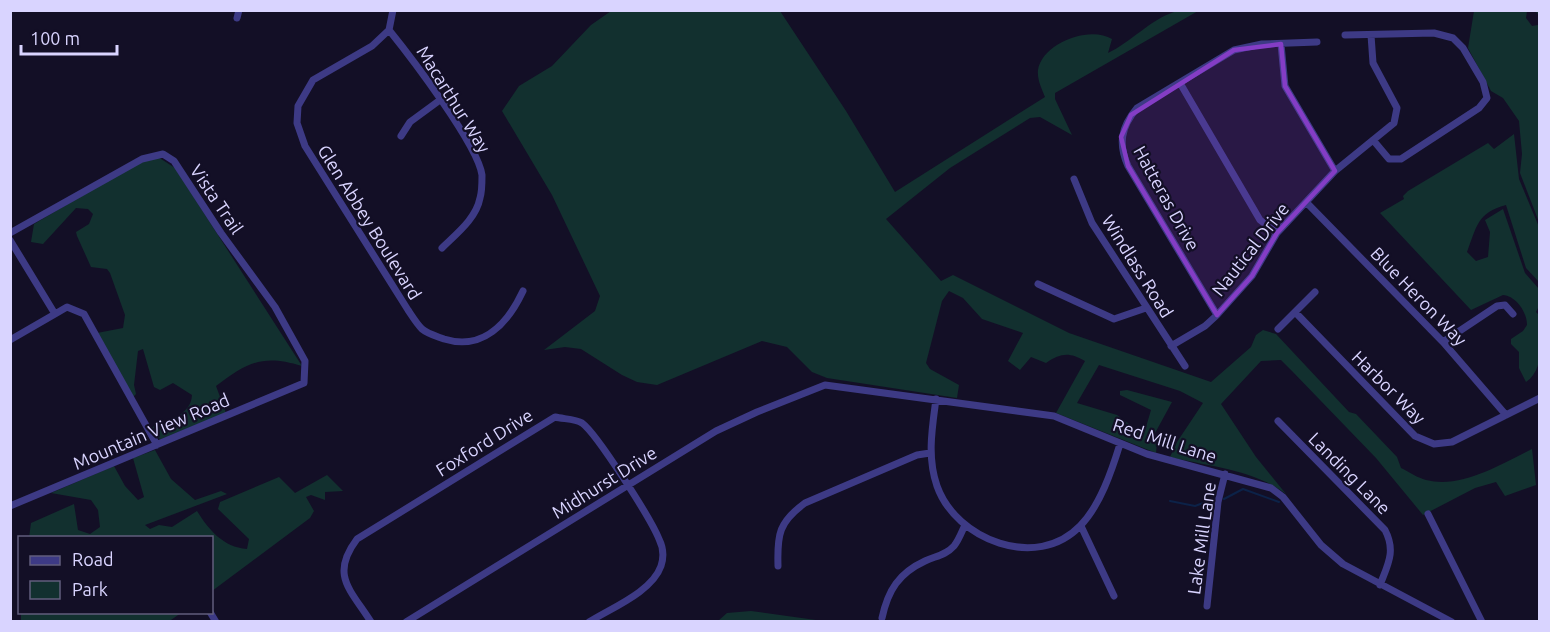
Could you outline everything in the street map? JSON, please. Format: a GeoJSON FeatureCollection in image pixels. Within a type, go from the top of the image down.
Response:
{"type":"FeatureCollection","features":[{"type":"Feature","properties":{"kind":"street"},"geometry":{"type":"LineString","coordinates":[[388,30],[393,10]]}},
{"type":"Feature","properties":{"kind":"street","name":"Macarthur Way"},"geometry":{"type":"LineString","coordinates":[[388,30],[418,65],[474,154],[482,175],[480,200],[471,219],[442,248]]}},
{"type":"Feature","properties":{"kind":"street","name":"Glen Abbey Boulevard"},"geometry":{"type":"LineString","coordinates":[[388,30],[372,46],[313,80],[298,106],[297,123],[305,146],[422,329],[454,342],[471,342],[489,335],[506,322],[523,291]]}},
{"type":"Feature","properties":{"kind":"street"},"geometry":{"type":"LineString","coordinates":[[1345,35],[1434,33],[1453,38],[1468,57],[1486,87],[1488,95],[1479,108],[1398,160],[1387,158],[1374,140]]}},
{"type":"Feature","properties":{"kind":"street","name":"Nautical Drive"},"geometry":{"type":"LineString","coordinates":[[1171,346],[1205,326],[1217,315],[1252,276],[1277,233],[1335,171],[1391,128],[1396,119],[1397,108],[1372,63],[1371,35]]}},
{"type":"Feature","properties":{"kind":"street","name":"Hatteras Drive"},"geometry":{"type":"LineString","coordinates":[[1217,315],[1128,166],[1121,150],[1121,137],[1137,108],[1234,50],[1262,44],[1317,42]]}},
{"type":"Feature","properties":{"kind":"street"},"geometry":{"type":"LineString","coordinates":[[1281,44],[1285,86],[1335,171]]}},
{"type":"Feature","properties":{"kind":"street"},"geometry":{"type":"LineString","coordinates":[[1180,83],[1260,220],[1277,233]]}},
{"type":"Feature","properties":{"kind":"street"},"geometry":{"type":"LineString","coordinates":[[401,136],[410,122],[440,100]]}},
{"type":"Feature","properties":{"kind":"street","name":"Vista Trail"},"geometry":{"type":"LineString","coordinates":[[10,233],[142,159],[163,154],[174,161],[221,233],[275,307],[305,361],[304,383]]}},
{"type":"Feature","properties":{"kind":"street","name":"Windlass Road"},"geometry":{"type":"LineString","coordinates":[[1074,179],[1092,223],[1185,366]]}},
{"type":"Feature","properties":{"kind":"street","name":"Blue Heron Way"},"geometry":{"type":"LineString","coordinates":[[1306,202],[1443,342],[1506,415]]}},
{"type":"Feature","properties":{"kind":"street"},"geometry":{"type":"LineString","coordinates":[[10,240],[55,314]]}},
{"type":"Feature","properties":{"kind":"street"},"geometry":{"type":"LineString","coordinates":[[1038,284],[1114,319],[1146,308]]}},
{"type":"Feature","properties":{"kind":"street"},"geometry":{"type":"LineString","coordinates":[[1278,329],[1315,292]]}},
{"type":"Feature","properties":{"kind":"street"},"geometry":{"type":"LineString","coordinates":[[1443,342],[1490,308],[1505,305],[1513,314]]}},
{"type":"Feature","properties":{"kind":"street"},"geometry":{"type":"LineString","coordinates":[[10,340],[67,308],[84,314],[157,445]]}},
{"type":"Feature","properties":{"kind":"street","name":"Harbor Way"},"geometry":{"type":"LineString","coordinates":[[1295,312],[1415,436],[1424,441],[1439,445],[1452,442],[1539,398]]}},
{"type":"Feature","properties":{"kind":"street","name":"Mountain View Road"},"geometry":{"type":"LineString","coordinates":[[10,506],[304,383]]}},
{"type":"Feature","properties":{"kind":"street","name":"Red Mill Lane"},"geometry":{"type":"LineString","coordinates":[[825,385],[1054,416],[1120,444],[1170,461],[1271,488],[1343,564],[1452,621]]}},
{"type":"Feature","properties":{"kind":"street","name":"Midhurst Drive"},"geometry":{"type":"LineString","coordinates":[[406,621],[716,431],[756,412],[825,385]]}},
{"type":"Feature","properties":{"kind":"street"},"geometry":{"type":"LineString","coordinates":[[936,399],[930,453],[940,493],[948,508],[965,525],[990,540],[1014,548],[1045,546],[1066,538],[1081,526],[1095,505],[1120,444]]}},
{"type":"Feature","properties":{"kind":"street","name":"Foxford Drive"},"geometry":{"type":"LineString","coordinates":[[370,621],[344,580],[345,556],[357,539],[555,417],[581,422],[595,437],[660,540],[663,551],[660,568],[644,587],[589,621]]}},
{"type":"Feature","properties":{"kind":"street","name":"Landing Lane"},"geometry":{"type":"LineString","coordinates":[[1278,422],[1385,530],[1391,541],[1392,553],[1380,585]]}},
{"type":"Feature","properties":{"kind":"street"},"geometry":{"type":"LineString","coordinates":[[778,566],[777,544],[781,527],[797,509],[917,455],[930,453]]}},
{"type":"Feature","properties":{"kind":"street","name":"Lake Mill Lane"},"geometry":{"type":"LineString","coordinates":[[1207,606],[1218,502],[1225,474]]}},
{"type":"Feature","properties":{"kind":"street"},"geometry":{"type":"LineString","coordinates":[[1428,514],[1482,621]]}},
{"type":"Feature","properties":{"kind":"street"},"geometry":{"type":"LineString","coordinates":[[882,618],[887,596],[902,575],[925,561],[944,554],[954,545],[965,525]]}},
{"type":"Feature","properties":{"kind":"street"},"geometry":{"type":"LineString","coordinates":[[1081,526],[1114,596]]}},
{"type":"Feature","properties":{"kind":"highlighted area"},"geometry":{"type":"Polygon","coordinates":[[[1281,44],[1285,86],[1335,171],[1277,233],[1252,276],[1217,315],[1128,166],[1121,137],[1131,115],[1234,50],[1281,44]]]}},
{"type":"Feature","properties":{"kind":"green space"},"geometry":{"type":"Polygon","coordinates":[[[611,11],[780,11],[846,111],[895,192],[1045,97],[1038,70],[1041,60],[1057,45],[1080,36],[1103,35],[1112,39],[1108,53],[1165,16],[1180,11],[1198,11],[1055,93],[1055,99],[1072,135],[1040,117],[1030,118],[950,168],[886,219],[941,281],[953,275],[1069,333],[1211,382],[1251,347],[1256,335],[1263,330],[1276,334],[1349,412],[1356,414],[1397,457],[1401,468],[1426,480],[1453,481],[1481,474],[1532,449],[1536,485],[1505,496],[1496,482],[1475,488],[1423,515],[1376,458],[1281,360],[1261,361],[1221,404],[1256,457],[1286,494],[1260,479],[1245,474],[1170,457],[1177,442],[1203,403],[1180,391],[1099,365],[1077,403],[1117,415],[1136,429],[1146,427],[1151,410],[1120,395],[1120,391],[1127,390],[1172,402],[1154,435],[1157,442],[1156,453],[1056,413],[1085,361],[1065,355],[1046,363],[1031,357],[1020,370],[1008,361],[1023,333],[982,319],[963,298],[949,291],[942,301],[926,363],[930,369],[959,385],[957,398],[827,378],[812,372],[787,347],[762,341],[657,385],[637,382],[622,375],[581,349],[565,347],[544,350],[595,311],[600,296],[552,195],[502,111],[519,86],[552,66],[591,25],[611,11]]]}},
{"type":"Feature","properties":{"kind":"green space"},"geometry":{"type":"Polygon","coordinates":[[[1474,11],[1527,11],[1526,18],[1532,26],[1538,25],[1539,15],[1539,222],[1520,173],[1522,154],[1519,121],[1503,98],[1491,91],[1468,48],[1474,11]]]}},
{"type":"Feature","properties":{"kind":"green space"},"geometry":{"type":"Polygon","coordinates":[[[1514,134],[1519,179],[1539,227],[1539,282],[1526,268],[1506,205],[1489,212],[1479,222],[1467,252],[1476,261],[1488,257],[1490,232],[1485,220],[1503,209],[1525,273],[1539,289],[1539,306],[1536,312],[1539,315],[1539,361],[1537,369],[1526,382],[1519,368],[1519,352],[1511,344],[1511,339],[1523,331],[1527,325],[1520,306],[1512,298],[1503,295],[1471,310],[1380,213],[1404,199],[1403,196],[1408,191],[1488,143],[1494,149],[1514,134]]]}},
{"type":"Feature","properties":{"kind":"green space"},"geometry":{"type":"Polygon","coordinates":[[[158,157],[175,168],[302,366],[288,362],[266,361],[256,362],[237,371],[216,386],[226,413],[161,439],[155,437],[150,428],[177,417],[187,408],[192,395],[173,383],[160,390],[154,387],[143,349],[138,351],[134,385],[136,394],[133,397],[97,333],[123,328],[125,315],[110,273],[107,269],[91,267],[77,236],[76,232],[89,224],[93,214],[88,209],[76,208],[43,244],[31,242],[34,224],[136,164],[158,157]]]}},
{"type":"Feature","properties":{"kind":"green space"},"geometry":{"type":"Polygon","coordinates":[[[155,450],[171,479],[195,500],[221,491],[227,494],[145,525],[150,529],[159,525],[172,527],[197,511],[206,525],[218,536],[238,548],[247,549],[249,539],[218,509],[220,502],[279,477],[295,493],[327,475],[343,491],[325,492],[325,500],[311,495],[306,497],[314,511],[310,518],[213,590],[213,536],[29,536],[31,523],[74,504],[78,530],[90,534],[100,527],[98,510],[91,500],[51,493],[114,466],[125,486],[138,500],[144,497],[133,458],[155,450]]]}},
{"type":"Feature","properties":{"kind":"green space"},"geometry":{"type":"Polygon","coordinates":[[[751,611],[823,621],[718,621],[727,613],[751,611]]]}},
{"type":"Feature","properties":{"kind":"green space"},"geometry":{"type":"Polygon","coordinates":[[[21,614],[180,614],[168,622],[21,621],[21,614]]]}},
{"type":"Feature","properties":{"kind":"waterway"},"geometry":{"type":"LineString","coordinates":[[1224,499],[1243,489],[1279,502]]}},
{"type":"Feature","properties":{"kind":"waterway"},"geometry":{"type":"LineString","coordinates":[[1170,501],[1195,506],[1214,499]]}}]}
